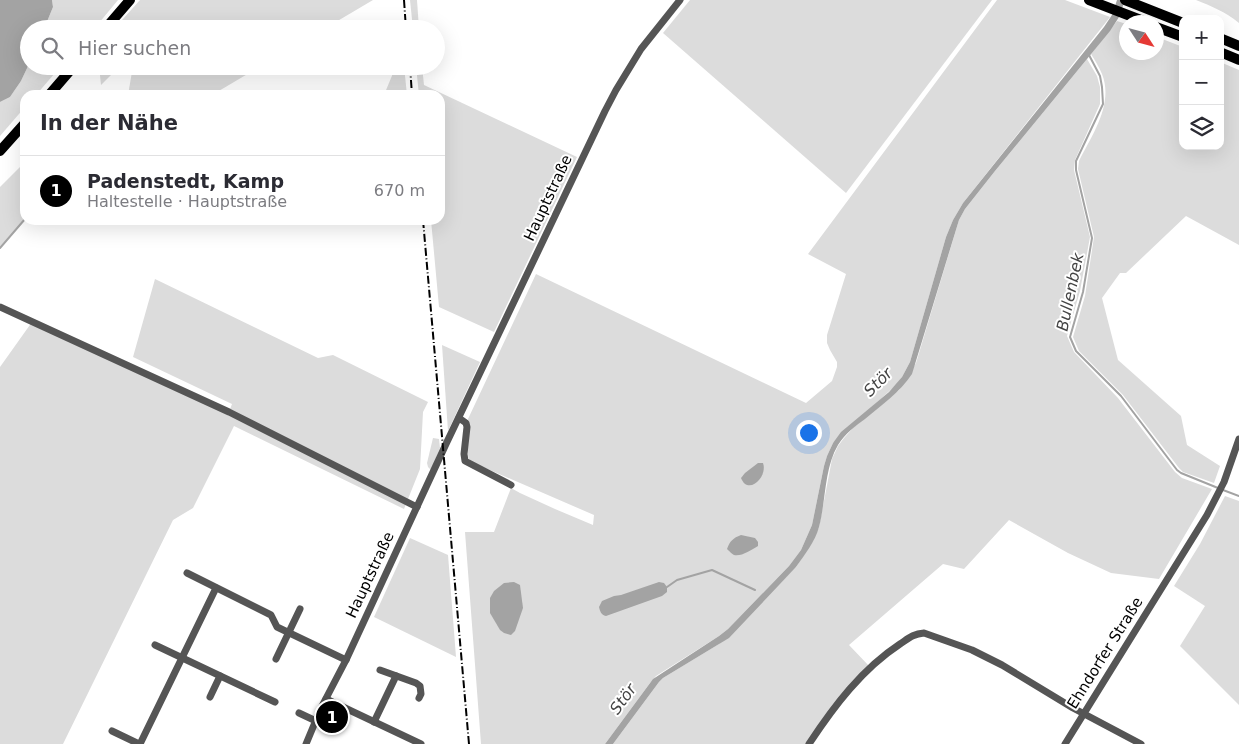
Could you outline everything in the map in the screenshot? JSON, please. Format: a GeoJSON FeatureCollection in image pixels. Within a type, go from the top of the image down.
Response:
{"type":"FeatureCollection","features":[{"type":"Feature","properties":{"kind":"highway"},"geometry":{"type":"LineString","coordinates":[[113,20],[130,0]]}},
{"type":"Feature","properties":{"kind":"highway"},"geometry":{"type":"LineString","coordinates":[[1125,0],[1179,21]]}},
{"type":"Feature","properties":{"kind":"highway"},"geometry":{"type":"LineString","coordinates":[[1093,1],[1127,15]]}},
{"type":"Feature","properties":{"kind":"highway"},"geometry":{"type":"LineString","coordinates":[[1164,30],[1179,36]]}},
{"type":"Feature","properties":{"kind":"highway"},"geometry":{"type":"LineString","coordinates":[[1224,40],[1239,46]]}},
{"type":"Feature","properties":{"kind":"highway"},"geometry":{"type":"LineString","coordinates":[[1224,54],[1239,60]]}},
{"type":"Feature","properties":{"kind":"highway"},"geometry":{"type":"LineString","coordinates":[[53,90],[66,75]]}},
{"type":"Feature","properties":{"kind":"highway"},"geometry":{"type":"LineString","coordinates":[[0,151],[20,129]]}},
{"type":"Feature","properties":{"kind":"street","name":"Hauptstraße"},"geometry":{"type":"LineString","coordinates":[[306,744],[616,90],[641,49],[680,0]]}},
{"type":"Feature","properties":{"kind":"street"},"geometry":{"type":"LineString","coordinates":[[0,307],[229,412],[417,507]]}},
{"type":"Feature","properties":{"kind":"street"},"geometry":{"type":"LineString","coordinates":[[459,418],[466,423],[467,427],[465,461],[511,486]]}},
{"type":"Feature","properties":{"kind":"street","name":"Ehndorfer Straße"},"geometry":{"type":"LineString","coordinates":[[1065,744],[1191,543],[1224,482],[1239,439]]}},
{"type":"Feature","properties":{"kind":"street"},"geometry":{"type":"LineString","coordinates":[[187,573],[271,615],[277,627],[346,660]]}},
{"type":"Feature","properties":{"kind":"street"},"geometry":{"type":"LineString","coordinates":[[112,730],[139,744],[216,588]]}},
{"type":"Feature","properties":{"kind":"street"},"geometry":{"type":"LineString","coordinates":[[276,659],[300,609]]}},
{"type":"Feature","properties":{"kind":"street"},"geometry":{"type":"LineString","coordinates":[[809,744],[823,722],[870,668],[888,652],[916,634],[924,633],[972,650],[1002,664],[1084,714],[1142,744]]}},
{"type":"Feature","properties":{"kind":"street"},"geometry":{"type":"LineString","coordinates":[[156,645],[275,702]]}},
{"type":"Feature","properties":{"kind":"street"},"geometry":{"type":"LineString","coordinates":[[380,670],[416,683],[420,686],[421,694],[419,698]]}},
{"type":"Feature","properties":{"kind":"street"},"geometry":{"type":"LineString","coordinates":[[210,697],[220,676]]}},
{"type":"Feature","properties":{"kind":"street"},"geometry":{"type":"LineString","coordinates":[[374,722],[396,676]]}},
{"type":"Feature","properties":{"kind":"street"},"geometry":{"type":"LineString","coordinates":[[326,699],[421,744]]}},
{"type":"Feature","properties":{"kind":"street"},"geometry":{"type":"LineString","coordinates":[[299,713],[316,721]]}},
{"type":"Feature","properties":{"kind":"shaded area"},"geometry":{"type":"Polygon","coordinates":[[[0,0],[52,0],[53,7],[48,20],[20,20],[20,75],[24,75],[10,97],[0,102],[0,0]]]}},
{"type":"Feature","properties":{"kind":"shaded area"},"geometry":{"type":"Polygon","coordinates":[[[52,0],[118,0],[101,20],[48,20],[53,7],[52,0]]]}},
{"type":"Feature","properties":{"kind":"shaded area"},"geometry":{"type":"Polygon","coordinates":[[[140,0],[373,0],[339,20],[122,20],[140,0]]]}},
{"type":"Feature","properties":{"kind":"shaded area"},"geometry":{"type":"Polygon","coordinates":[[[410,0],[417,0],[418,20],[412,20],[410,0]]]}},
{"type":"Feature","properties":{"kind":"shaded area"},"geometry":{"type":"Polygon","coordinates":[[[690,0],[992,0],[846,193],[663,33],[690,0]]]}},
{"type":"Feature","properties":{"kind":"shaded area"},"geometry":{"type":"Polygon","coordinates":[[[997,0],[1065,0],[1110,17],[963,203],[953,220],[946,237],[910,362],[897,384],[833,443],[824,466],[812,525],[801,550],[789,566],[728,629],[656,676],[605,744],[481,744],[465,532],[494,532],[511,488],[593,525],[594,515],[476,464],[468,456],[468,419],[536,274],[806,403],[832,381],[837,367],[837,362],[827,343],[827,335],[846,274],[808,254],[997,0]]]}},
{"type":"Feature","properties":{"kind":"shaded area"},"geometry":{"type":"Polygon","coordinates":[[[1117,0],[1125,0],[1119,17],[1110,31],[965,209],[959,220],[912,374],[884,403],[850,430],[838,445],[830,464],[819,527],[806,553],[796,567],[729,638],[663,678],[613,744],[605,744],[653,679],[728,629],[789,566],[801,550],[812,525],[824,466],[833,443],[841,432],[889,392],[902,377],[910,362],[946,237],[953,220],[963,203],[1112,15],[1117,0]]]}},
{"type":"Feature","properties":{"kind":"shaded area"},"geometry":{"type":"Polygon","coordinates":[[[1196,0],[1239,0],[1239,23],[1223,12],[1196,0]]]}},
{"type":"Feature","properties":{"kind":"shaded area"},"geometry":{"type":"Polygon","coordinates":[[[1117,21],[1119,22],[1119,60],[1164,60],[1164,40],[1179,45],[1179,150],[1224,150],[1224,64],[1239,70],[1239,245],[1186,216],[1126,273],[1120,273],[1102,298],[1118,360],[1181,416],[1187,445],[1220,466],[1214,483],[1183,472],[1179,468],[1123,395],[1079,351],[1073,337],[1085,296],[1094,237],[1078,169],[1079,161],[1100,119],[1105,97],[1105,85],[1102,74],[1091,54],[1117,21]]]}},
{"type":"Feature","properties":{"kind":"shaded area"},"geometry":{"type":"Polygon","coordinates":[[[1087,59],[1097,76],[1100,87],[1100,104],[1075,160],[1074,170],[1090,237],[1080,291],[1067,336],[1074,352],[1118,398],[1175,472],[1182,478],[1212,489],[1159,579],[1111,573],[1068,553],[1009,520],[964,569],[943,564],[849,645],[870,667],[809,744],[613,744],[663,678],[719,644],[796,567],[813,541],[819,527],[832,459],[838,446],[854,427],[899,390],[916,363],[959,220],[965,209],[1087,59]]]}},
{"type":"Feature","properties":{"kind":"shaded area"},"geometry":{"type":"Polygon","coordinates":[[[24,75],[53,75],[40,90],[20,90],[20,113],[0,136],[0,102],[10,97],[24,75]]]}},
{"type":"Feature","properties":{"kind":"shaded area"},"geometry":{"type":"Polygon","coordinates":[[[100,75],[111,75],[101,85],[100,75]]]}},
{"type":"Feature","properties":{"kind":"shaded area"},"geometry":{"type":"Polygon","coordinates":[[[131,75],[246,75],[220,90],[129,90],[131,75]]]}},
{"type":"Feature","properties":{"kind":"shaded area"},"geometry":{"type":"Polygon","coordinates":[[[392,75],[405,75],[406,90],[386,90],[392,75]]]}},
{"type":"Feature","properties":{"kind":"shaded area"},"geometry":{"type":"Polygon","coordinates":[[[417,75],[423,75],[424,85],[435,90],[418,90],[417,75]]]}},
{"type":"Feature","properties":{"kind":"shaded area"},"geometry":{"type":"Polygon","coordinates":[[[445,95],[577,157],[494,332],[439,307],[431,225],[445,225],[445,95]]]}},
{"type":"Feature","properties":{"kind":"shaded area"},"geometry":{"type":"Polygon","coordinates":[[[20,167],[20,225],[0,248],[0,187],[20,167]]]}},
{"type":"Feature","properties":{"kind":"shaded area"},"geometry":{"type":"Polygon","coordinates":[[[155,279],[318,358],[333,355],[428,402],[423,412],[420,469],[404,509],[234,426],[193,508],[173,520],[63,744],[0,744],[0,367],[32,322],[229,412],[232,404],[133,357],[155,279]]]}},
{"type":"Feature","properties":{"kind":"shaded area"},"geometry":{"type":"Polygon","coordinates":[[[442,345],[480,362],[448,431],[442,345]]]}},
{"type":"Feature","properties":{"kind":"shaded area"},"geometry":{"type":"Polygon","coordinates":[[[433,438],[439,439],[440,448],[431,470],[427,463],[433,438]]]}},
{"type":"Feature","properties":{"kind":"shaded area"},"geometry":{"type":"Polygon","coordinates":[[[758,463],[763,463],[764,468],[760,479],[752,485],[744,483],[741,478],[758,463]]]}},
{"type":"Feature","properties":{"kind":"shaded area"},"geometry":{"type":"Polygon","coordinates":[[[1225,496],[1239,501],[1239,705],[1180,646],[1205,606],[1174,586],[1200,544],[1225,496]]]}},
{"type":"Feature","properties":{"kind":"shaded area"},"geometry":{"type":"Polygon","coordinates":[[[741,535],[755,538],[758,546],[743,554],[734,555],[727,549],[732,540],[741,535]]]}},
{"type":"Feature","properties":{"kind":"shaded area"},"geometry":{"type":"Polygon","coordinates":[[[410,538],[448,555],[456,657],[374,617],[410,538]]]}},
{"type":"Feature","properties":{"kind":"shaded area"},"geometry":{"type":"Polygon","coordinates":[[[514,582],[520,585],[523,608],[515,631],[511,635],[500,630],[490,613],[490,598],[494,591],[504,583],[514,582]]]}},
{"type":"Feature","properties":{"kind":"shaded area"},"geometry":{"type":"Polygon","coordinates":[[[659,582],[664,583],[667,587],[667,592],[662,596],[606,616],[600,611],[599,607],[602,601],[659,582]]]}},
{"type":"Feature","properties":{"kind":"waterway","name":"Bullenbek"},"geometry":{"type":"LineString","coordinates":[[1089,55],[1100,76],[1103,104],[1076,161],[1076,170],[1092,238],[1083,292],[1070,337],[1076,351],[1121,396],[1177,470],[1218,488]]}},
{"type":"Feature","properties":{"kind":"waterway"},"geometry":{"type":"LineString","coordinates":[[0,248],[20,225]]}},
{"type":"Feature","properties":{"kind":"waterway","name":"Bullenbek"},"geometry":{"type":"LineString","coordinates":[[1223,490],[1239,496]]}},
{"type":"Feature","properties":{"kind":"waterway"},"geometry":{"type":"LineString","coordinates":[[667,587],[677,580],[712,570],[755,590]]}},
{"type":"Feature","properties":{"kind":"railway"},"geometry":{"type":"LineString","coordinates":[[404,0],[405,20]]}},
{"type":"Feature","properties":{"kind":"railway"},"geometry":{"type":"LineString","coordinates":[[411,75],[412,90]]}},
{"type":"Feature","properties":{"kind":"railway"},"geometry":{"type":"LineString","coordinates":[[423,225],[469,744]]}},
{"type":"Feature","properties":{"kind":"place","name":"Padenstedt, Kamp"},"geometry":{"type":"Point","coordinates":[332,717]}},
{"type":"Feature","properties":{"kind":"water label","name":"Stör"},"geometry":{"type":"Point","coordinates":[878,382]}},
{"type":"Feature","properties":{"kind":"water label","name":"Stör"},"geometry":{"type":"Point","coordinates":[623,699]}}]}
